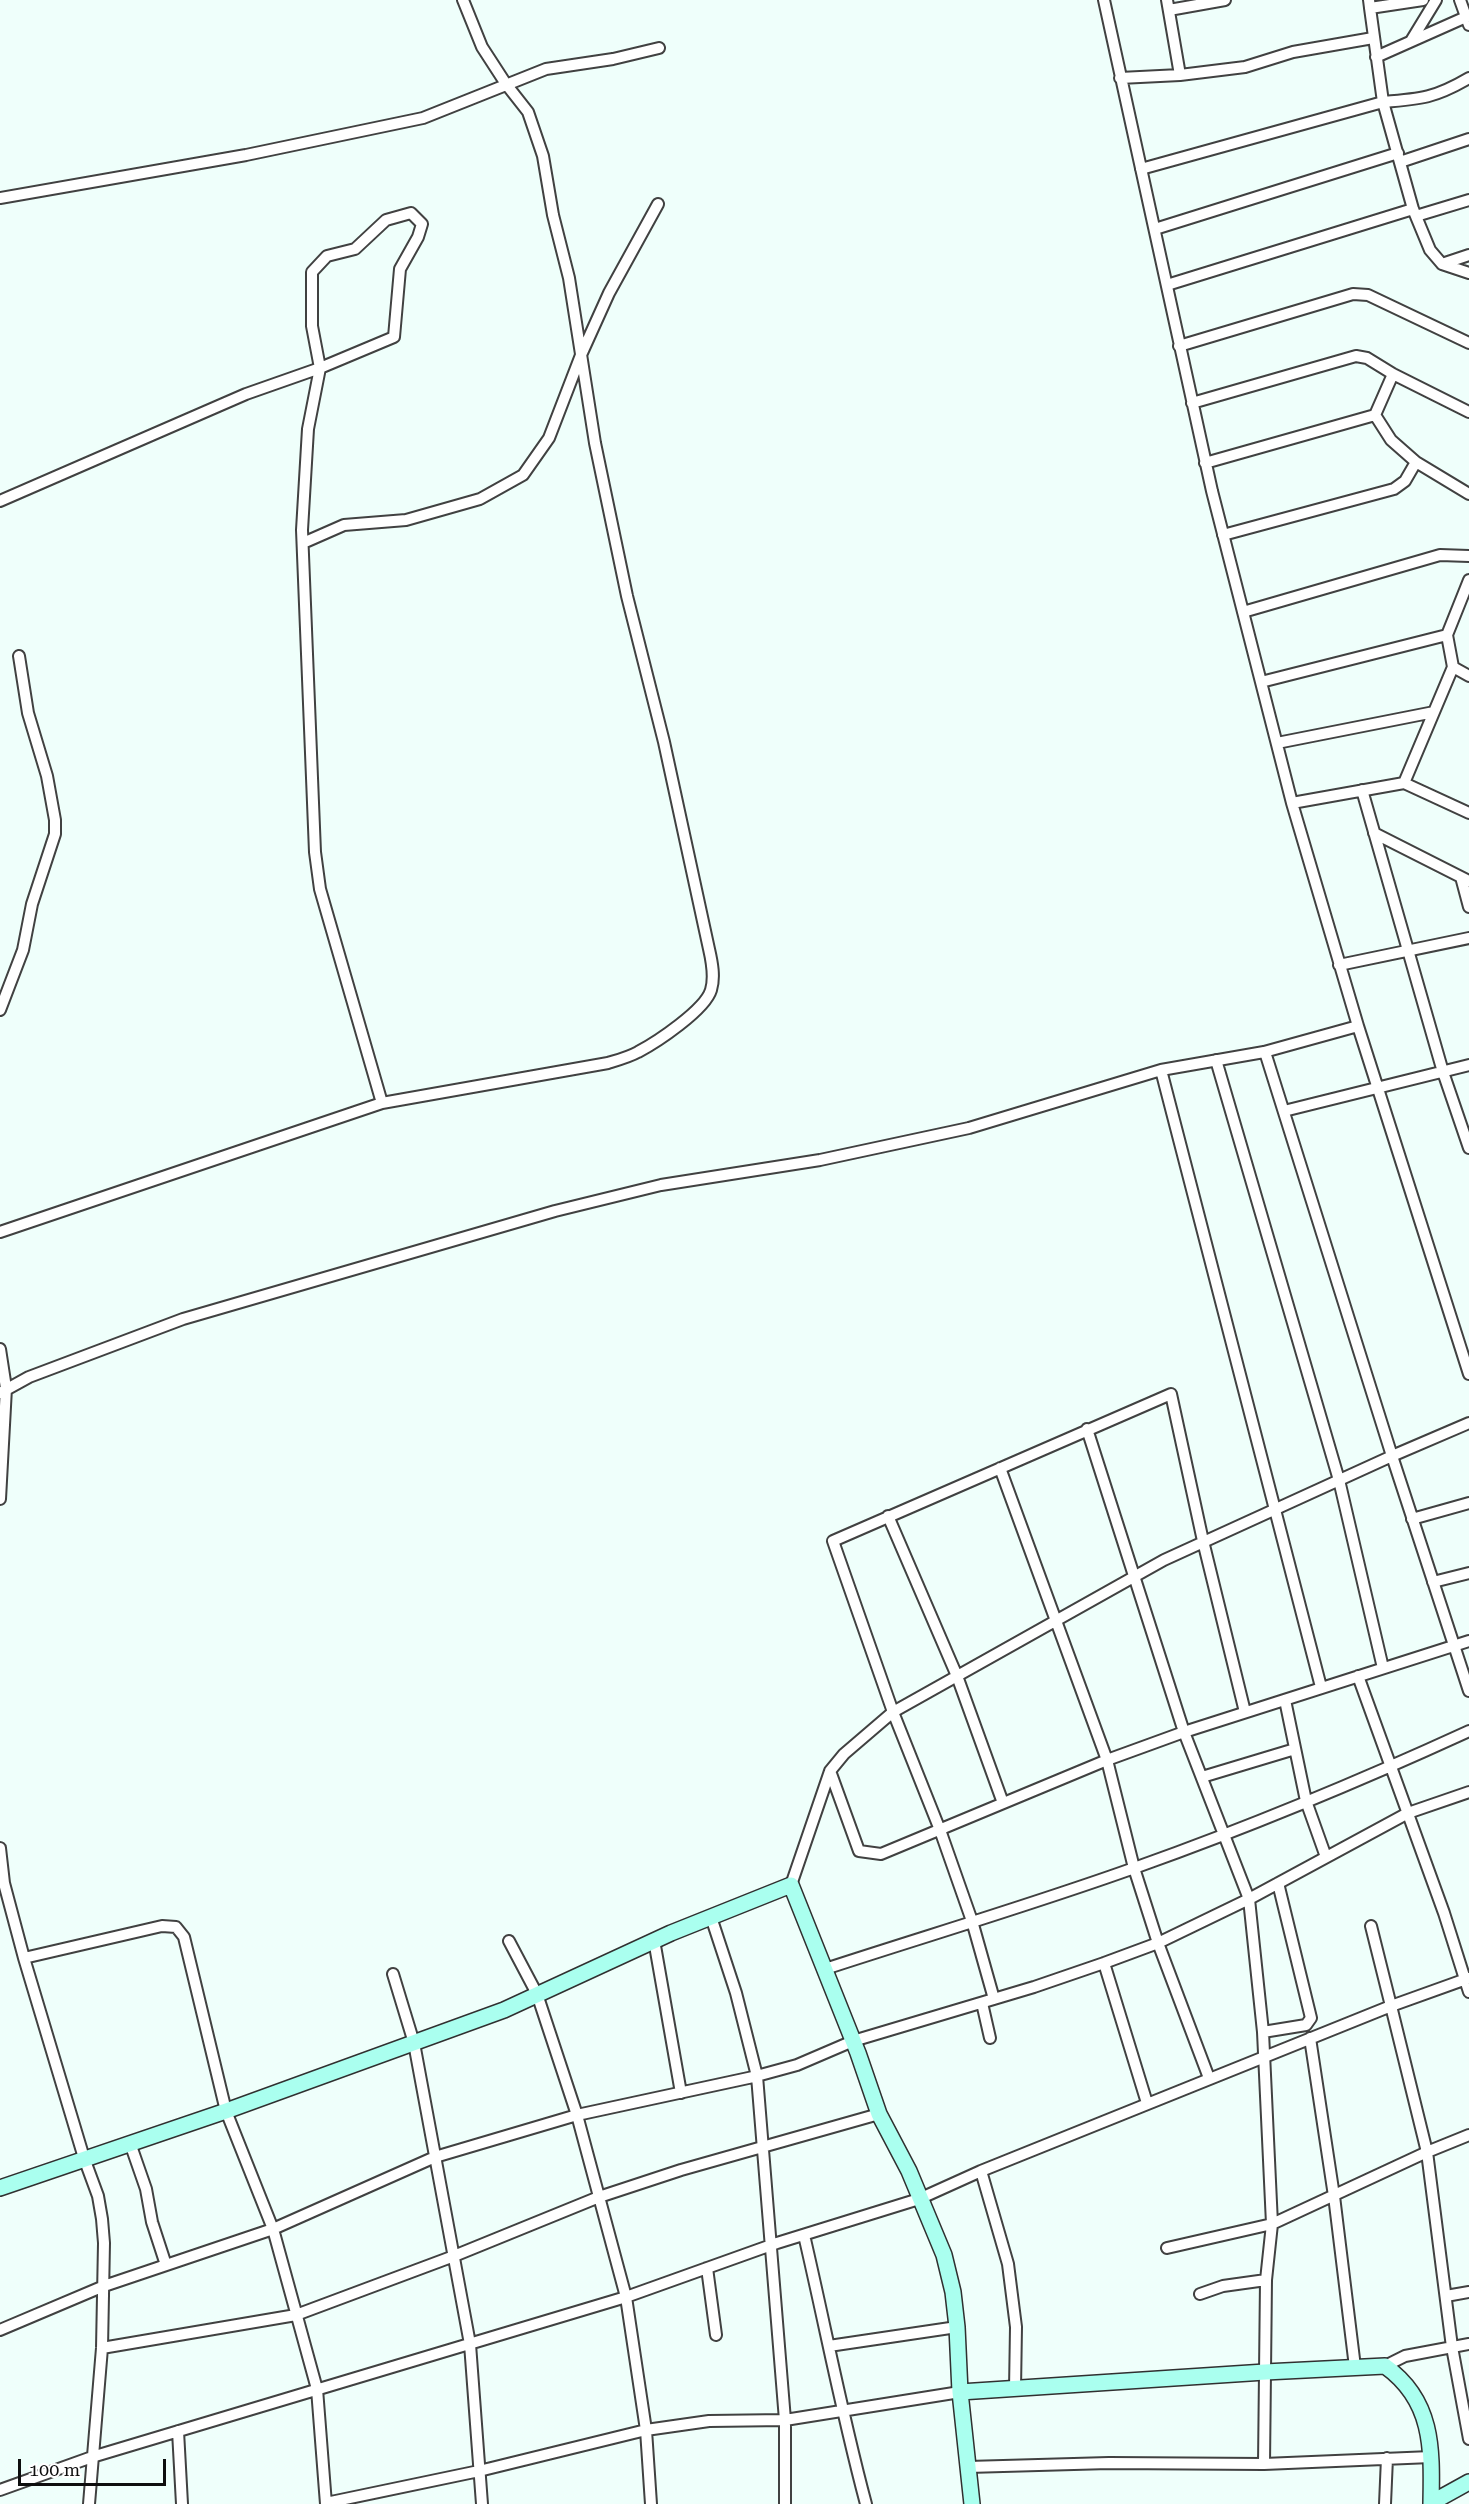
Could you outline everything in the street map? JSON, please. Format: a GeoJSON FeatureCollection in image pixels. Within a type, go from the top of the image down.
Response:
{"type":"FeatureCollection","features":[{"type":"Feature","properties":{"kind":"street"},"geometry":{"type":"LineString","coordinates":[[0,1232],[382,1103],[608,1063],[638,1052],[674,1028],[701,1007],[711,991],[713,972],[709,949],[664,742],[627,596],[595,443],[569,278],[553,215],[543,156],[528,112],[482,47],[463,0]]}},
{"type":"Feature","properties":{"kind":"street"},"geometry":{"type":"LineString","coordinates":[[1104,0],[1205,463],[1292,803],[1339,965],[1469,1374]]}},
{"type":"Feature","properties":{"kind":"street"},"geometry":{"type":"LineString","coordinates":[[1180,75],[1168,5],[1225,0]]}},
{"type":"Feature","properties":{"kind":"street"},"geometry":{"type":"LineString","coordinates":[[1423,0],[1369,4],[1383,102],[1414,212],[1430,250],[1442,264],[1469,273]]}},
{"type":"Feature","properties":{"kind":"street"},"geometry":{"type":"LineString","coordinates":[[1411,41],[1436,0]]}},
{"type":"Feature","properties":{"kind":"street"},"geometry":{"type":"LineString","coordinates":[[1376,57],[1411,41],[1467,21],[1460,0]]}},
{"type":"Feature","properties":{"kind":"street"},"geometry":{"type":"LineString","coordinates":[[1120,78],[1180,75],[1245,67],[1293,52],[1373,38]]}},
{"type":"Feature","properties":{"kind":"street"},"geometry":{"type":"LineString","coordinates":[[0,198],[246,155],[423,118],[546,69],[613,59],[658,48]]}},
{"type":"Feature","properties":{"kind":"street"},"geometry":{"type":"LineString","coordinates":[[1141,169],[1383,102],[1420,99],[1444,93],[1469,78]]}},
{"type":"Feature","properties":{"kind":"street"},"geometry":{"type":"LineString","coordinates":[[1155,229],[1399,157],[1469,139]]}},
{"type":"Feature","properties":{"kind":"street"},"geometry":{"type":"LineString","coordinates":[[1167,285],[1414,212],[1469,200]]}},
{"type":"Feature","properties":{"kind":"street"},"geometry":{"type":"LineString","coordinates":[[303,543],[344,525],[406,520],[480,499],[523,475],[549,438],[581,355],[609,293],[658,204]]}},
{"type":"Feature","properties":{"kind":"street"},"geometry":{"type":"LineString","coordinates":[[0,501],[246,394],[320,368],[394,338],[400,269],[418,237],[422,224],[411,213],[386,220],[355,249],[327,256],[312,272],[312,326],[320,368],[308,429],[303,543],[315,852],[318,880],[382,1103]]}},
{"type":"Feature","properties":{"kind":"street"},"geometry":{"type":"LineString","coordinates":[[1442,264],[1469,255]]}},
{"type":"Feature","properties":{"kind":"street"},"geometry":{"type":"LineString","coordinates":[[1179,346],[1353,294],[1368,295],[1469,344]]}},
{"type":"Feature","properties":{"kind":"street"},"geometry":{"type":"LineString","coordinates":[[1192,403],[1356,356],[1367,358],[1393,374],[1469,412]]}},
{"type":"Feature","properties":{"kind":"street"},"geometry":{"type":"LineString","coordinates":[[1375,415],[1393,374]]}},
{"type":"Feature","properties":{"kind":"street"},"geometry":{"type":"LineString","coordinates":[[1205,463],[1375,415]]}},
{"type":"Feature","properties":{"kind":"street"},"geometry":{"type":"LineString","coordinates":[[1375,415],[1391,441],[1416,462],[1469,494]]}},
{"type":"Feature","properties":{"kind":"street"},"geometry":{"type":"LineString","coordinates":[[1223,535],[1394,489],[1405,481],[1416,462]]}},
{"type":"Feature","properties":{"kind":"street"},"geometry":{"type":"LineString","coordinates":[[1243,612],[1440,555],[1469,556]]}},
{"type":"Feature","properties":{"kind":"street"},"geometry":{"type":"LineString","coordinates":[[1404,783],[1453,667],[1447,635],[1469,580]]}},
{"type":"Feature","properties":{"kind":"street"},"geometry":{"type":"LineString","coordinates":[[1261,682],[1447,635]]}},
{"type":"Feature","properties":{"kind":"street"},"geometry":{"type":"LineString","coordinates":[[0,1010],[23,950],[32,904],[54,834],[55,820],[47,776],[28,713],[19,656]]}},
{"type":"Feature","properties":{"kind":"street"},"geometry":{"type":"LineString","coordinates":[[1453,667],[1469,676]]}},
{"type":"Feature","properties":{"kind":"street"},"geometry":{"type":"LineString","coordinates":[[1277,743],[1434,712]]}},
{"type":"Feature","properties":{"kind":"street"},"geometry":{"type":"LineString","coordinates":[[1292,803],[1404,783],[1469,813]]}},
{"type":"Feature","properties":{"kind":"street"},"geometry":{"type":"LineString","coordinates":[[1362,790],[1443,1072],[1469,1148]]}},
{"type":"Feature","properties":{"kind":"street"},"geometry":{"type":"LineString","coordinates":[[1374,833],[1465,879],[1469,907]]}},
{"type":"Feature","properties":{"kind":"street"},"geometry":{"type":"LineString","coordinates":[[1339,965],[1469,938]]}},
{"type":"Feature","properties":{"kind":"street"},"geometry":{"type":"LineString","coordinates":[[3,1390],[29,1377],[183,1319],[555,1211],[661,1185],[820,1160],[969,1128],[1161,1070],[1265,1052],[1358,1026]]}},
{"type":"Feature","properties":{"kind":"street"},"geometry":{"type":"LineString","coordinates":[[1265,1052],[1412,1519],[1469,1691]]}},
{"type":"Feature","properties":{"kind":"street"},"geometry":{"type":"LineString","coordinates":[[1216,1059],[1339,1480],[1383,1668]]}},
{"type":"Feature","properties":{"kind":"street"},"geometry":{"type":"LineString","coordinates":[[1284,1112],[1469,1065]]}},
{"type":"Feature","properties":{"kind":"street"},"geometry":{"type":"LineString","coordinates":[[1161,1070],[1321,1687]]}},
{"type":"Feature","properties":{"kind":"street"},"geometry":{"type":"LineString","coordinates":[[0,1349],[3,1390],[0,1499]]}},
{"type":"Feature","properties":{"kind":"street"},"geometry":{"type":"LineString","coordinates":[[994,1999],[972,1921],[940,1830],[893,1712],[833,1541],[1171,1394],[1203,1541],[1245,1712]]}},
{"type":"Feature","properties":{"kind":"street"},"geometry":{"type":"LineString","coordinates":[[972,2504],[960,2392],[957,2326],[953,2292],[944,2255],[909,2171],[879,2114],[854,2041],[791,1885],[830,1771],[844,1754],[893,1712],[1133,1578],[1203,1541],[1469,1423]]}},
{"type":"Feature","properties":{"kind":"street"},"geometry":{"type":"LineString","coordinates":[[1087,1430],[1184,1732],[1250,1899],[1263,2032],[1272,2224],[1266,2280],[1264,2464]]}},
{"type":"Feature","properties":{"kind":"street"},"geometry":{"type":"LineString","coordinates":[[1000,1468],[1107,1760],[1134,1868],[1158,1943],[1209,2078]]}},
{"type":"Feature","properties":{"kind":"street"},"geometry":{"type":"LineString","coordinates":[[1412,1519],[1469,1503]]}},
{"type":"Feature","properties":{"kind":"street"},"geometry":{"type":"LineString","coordinates":[[888,1516],[957,1676],[1003,1803]]}},
{"type":"Feature","properties":{"kind":"street"},"geometry":{"type":"LineString","coordinates":[[1433,1582],[1469,1573]]}},
{"type":"Feature","properties":{"kind":"street"},"geometry":{"type":"LineString","coordinates":[[830,1771],[858,1851],[881,1854],[1107,1760],[1184,1732],[1469,1641]]}},
{"type":"Feature","properties":{"kind":"street"},"geometry":{"type":"LineString","coordinates":[[1358,1676],[1467,1979],[1469,1992]]}},
{"type":"Feature","properties":{"kind":"street"},"geometry":{"type":"LineString","coordinates":[[1285,1700],[1305,1801],[1326,1857]]}},
{"type":"Feature","properties":{"kind":"street"},"geometry":{"type":"LineString","coordinates":[[825,1969],[1134,1868],[1225,1835],[1390,1767],[1469,1731]]}},
{"type":"Feature","properties":{"kind":"street"},"geometry":{"type":"LineString","coordinates":[[1202,1777],[1295,1749]]}},
{"type":"Feature","properties":{"kind":"street"},"geometry":{"type":"LineString","coordinates":[[0,2330],[104,2286],[273,2229],[435,2157],[578,2115],[758,2076],[797,2065],[854,2041],[982,2003],[1104,1963],[1158,1943],[1250,1899],[1408,1813],[1469,1792]]}},
{"type":"Feature","properties":{"kind":"street"},"geometry":{"type":"LineString","coordinates":[[0,1848],[2,1883],[84,2158],[98,2196],[102,2219],[104,2242],[102,2348],[89,2504]]}},
{"type":"Feature","properties":{"kind":"street"},"geometry":{"type":"LineString","coordinates":[[1263,2032],[1305,2025],[1311,2018],[1278,1883]]}},
{"type":"Feature","properties":{"kind":"street"},"geometry":{"type":"LineString","coordinates":[[0,2188],[226,2111],[504,2010],[654,1940],[791,1885]]}},
{"type":"Feature","properties":{"kind":"street"},"geometry":{"type":"LineString","coordinates":[[711,1917],[736,1993],[758,2076],[785,2420],[785,2504]]}},
{"type":"Feature","properties":{"kind":"street"},"geometry":{"type":"LineString","coordinates":[[24,1958],[162,1926],[176,1927],[184,1937],[226,2111],[273,2229],[317,2389],[326,2504],[479,2471],[646,2430],[709,2421],[785,2420],[960,2392],[1386,2366],[1405,2356],[1469,2344]]}},
{"type":"Feature","properties":{"kind":"street"},"geometry":{"type":"LineString","coordinates":[[1371,1926],[1427,2152],[1452,2347],[1469,2439]]}},
{"type":"Feature","properties":{"kind":"street"},"geometry":{"type":"LineString","coordinates":[[654,1940],[681,2093]]}},
{"type":"Feature","properties":{"kind":"street"},"geometry":{"type":"LineString","coordinates":[[509,1941],[537,1994],[578,2115],[626,2297],[646,2430],[651,2504]]}},
{"type":"Feature","properties":{"kind":"street"},"geometry":{"type":"LineString","coordinates":[[1104,1963],[1147,2103]]}},
{"type":"Feature","properties":{"kind":"street"},"geometry":{"type":"LineString","coordinates":[[393,1974],[414,2043],[470,2344],[482,2504]]}},
{"type":"Feature","properties":{"kind":"street"},"geometry":{"type":"LineString","coordinates":[[0,2490],[92,2457],[626,2297],[772,2244],[919,2199],[981,2171],[1209,2078],[1390,2006],[1467,1979]]}},
{"type":"Feature","properties":{"kind":"street"},"geometry":{"type":"LineString","coordinates":[[982,2003],[990,2038]]}},
{"type":"Feature","properties":{"kind":"street"},"geometry":{"type":"LineString","coordinates":[[1310,2038],[1334,2196],[1354,2367]]}},
{"type":"Feature","properties":{"kind":"street"},"geometry":{"type":"LineString","coordinates":[[102,2348],[296,2315],[454,2256],[599,2197],[681,2170],[879,2114]]}},
{"type":"Feature","properties":{"kind":"street"},"geometry":{"type":"LineString","coordinates":[[1167,2248],[1272,2224],[1469,2134]]}},
{"type":"Feature","properties":{"kind":"street"},"geometry":{"type":"LineString","coordinates":[[130,2143],[146,2189],[152,2222],[166,2265]]}},
{"type":"Feature","properties":{"kind":"street"},"geometry":{"type":"LineString","coordinates":[[981,2171],[1008,2264],[1016,2327],[1015,2389]]}},
{"type":"Feature","properties":{"kind":"street"},"geometry":{"type":"LineString","coordinates":[[804,2235],[842,2412],[866,2504]]}},
{"type":"Feature","properties":{"kind":"street"},"geometry":{"type":"LineString","coordinates":[[707,2268],[716,2335]]}},
{"type":"Feature","properties":{"kind":"street"},"geometry":{"type":"LineString","coordinates":[[1200,2294],[1223,2286],[1266,2280]]}},
{"type":"Feature","properties":{"kind":"street"},"geometry":{"type":"LineString","coordinates":[[1446,2296],[1469,2292]]}},
{"type":"Feature","properties":{"kind":"street"},"geometry":{"type":"LineString","coordinates":[[829,2346],[957,2326]]}},
{"type":"Feature","properties":{"kind":"street"},"geometry":{"type":"LineString","coordinates":[[1386,2366],[1401,2378],[1419,2405],[1427,2423],[1431,2457],[1431,2504]]}},
{"type":"Feature","properties":{"kind":"street"},"geometry":{"type":"LineString","coordinates":[[178,2431],[182,2504]]}},
{"type":"Feature","properties":{"kind":"street"},"geometry":{"type":"LineString","coordinates":[[968,2467],[1109,2463],[1264,2464],[1431,2457]]}},
{"type":"Feature","properties":{"kind":"street"},"geometry":{"type":"LineString","coordinates":[[1385,2504],[1387,2458]]}},
{"type":"Feature","properties":{"kind":"street"},"geometry":{"type":"LineString","coordinates":[[1431,2504],[1469,2482]]}}]}
